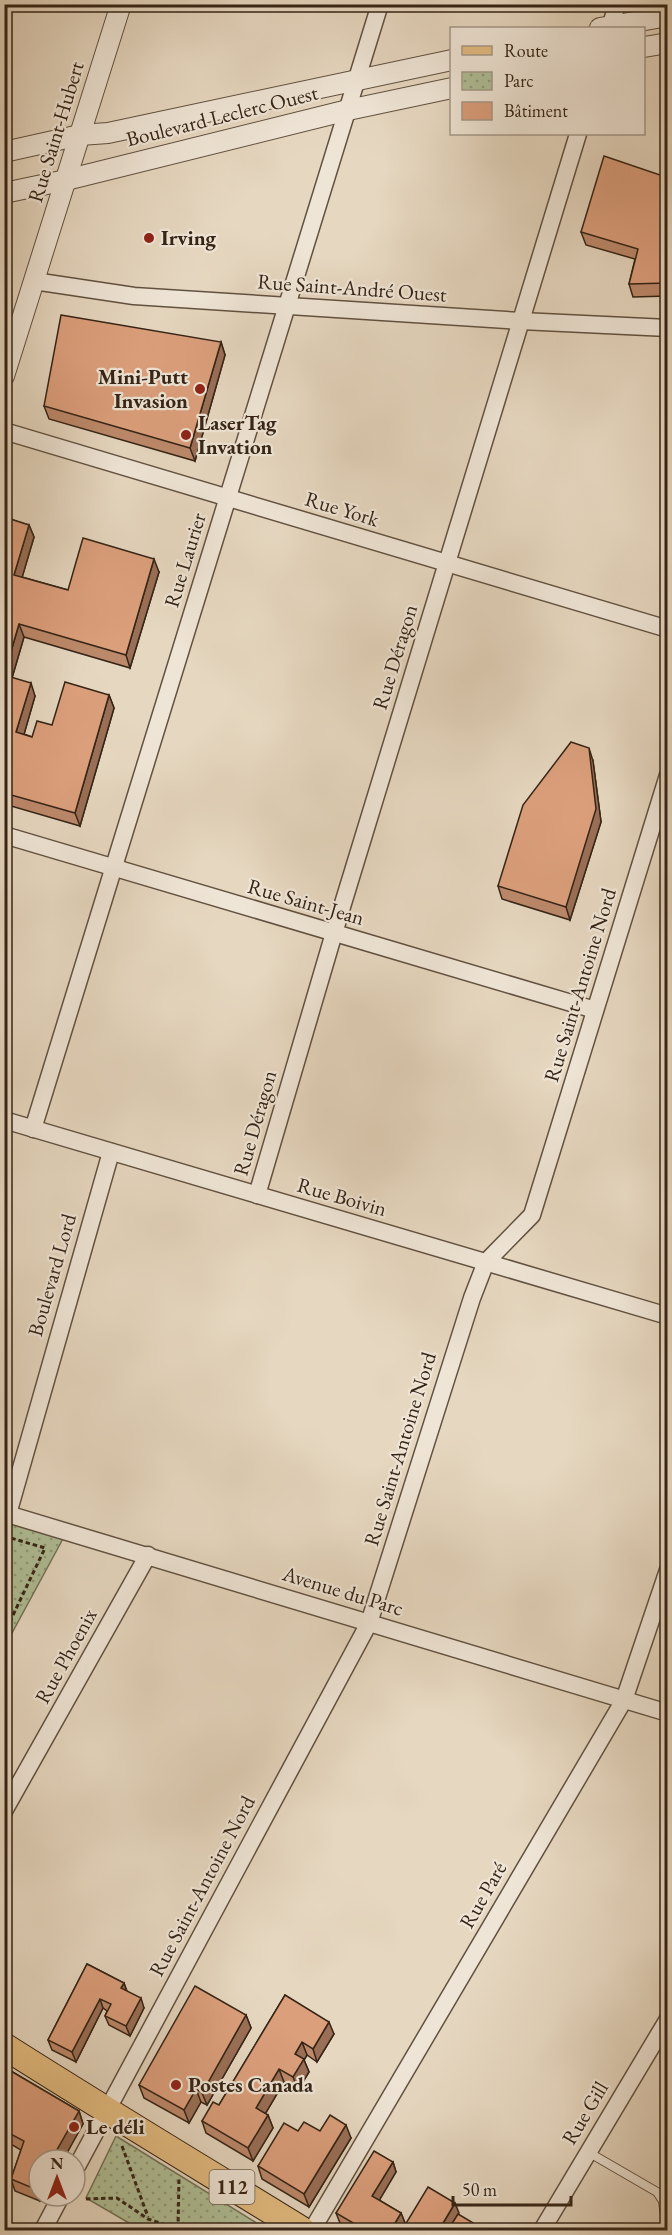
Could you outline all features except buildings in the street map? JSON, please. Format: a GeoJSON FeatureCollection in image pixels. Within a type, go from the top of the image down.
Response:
{"type":"FeatureCollection","features":[{"type":"Feature","properties":{"kind":"main road","name":"112"},"geometry":{"type":"LineString","coordinates":[[4,2046],[106,2111],[303,2230]]}},
{"type":"Feature","properties":{"kind":"street","name":"Rue Saint-Hubert"},"geometry":{"type":"LineString","coordinates":[[4,376],[121,4]]}},
{"type":"Feature","properties":{"kind":"street","name":"Rue Laurier"},"geometry":{"type":"LineString","coordinates":[[33,1129],[380,4]]}},
{"type":"Feature","properties":{"kind":"street"},"geometry":{"type":"LineString","coordinates":[[607,27],[617,4]]}},
{"type":"Feature","properties":{"kind":"street"},"geometry":{"type":"LineString","coordinates":[[612,27],[668,16]]}},
{"type":"Feature","properties":{"kind":"street"},"geometry":{"type":"LineString","coordinates":[[645,47],[668,42]]}},
{"type":"Feature","properties":{"kind":"street","name":"Boulevard Leclerc Ouest"},"geometry":{"type":"LineString","coordinates":[[4,152],[80,135],[108,133],[450,60]]}},
{"type":"Feature","properties":{"kind":"street","name":"Boulevard Leclerc Ouest"},"geometry":{"type":"LineString","coordinates":[[4,193],[66,180],[348,110],[450,88]]}},
{"type":"Feature","properties":{"kind":"street","name":"Rue Déragon"},"geometry":{"type":"LineString","coordinates":[[257,1195],[334,933],[578,135]]}},
{"type":"Feature","properties":{"kind":"street","name":"Rue Saint-André Ouest"},"geometry":{"type":"LineString","coordinates":[[34,281],[134,296],[521,321],[668,328]]}},
{"type":"Feature","properties":{"kind":"street","name":"Rue York"},"geometry":{"type":"LineString","coordinates":[[4,432],[668,629]]}},
{"type":"Feature","properties":{"kind":"street","name":"Rue Saint-Antoine Nord"},"geometry":{"type":"LineString","coordinates":[[86,2148],[369,1623],[472,1298],[486,1262],[532,1215],[668,776]]}},
{"type":"Feature","properties":{"kind":"street","name":"Rue Saint-Jean"},"geometry":{"type":"LineString","coordinates":[[4,835],[595,1010]]}},
{"type":"Feature","properties":{"kind":"street","name":"Rue Boivin"},"geometry":{"type":"LineString","coordinates":[[4,1120],[668,1316]]}},
{"type":"Feature","properties":{"kind":"street","name":"Boulevard Lord"},"geometry":{"type":"LineString","coordinates":[[6,1514],[111,1152]]}},
{"type":"Feature","properties":{"kind":"street","name":"Avenue du Parc"},"geometry":{"type":"LineString","coordinates":[[6,1514],[668,1713]]}},
{"type":"Feature","properties":{"kind":"street","name":"Rue Phoenix"},"geometry":{"type":"LineString","coordinates":[[4,1811],[148,1555]]}},
{"type":"Feature","properties":{"kind":"street","name":"Rue Paré"},"geometry":{"type":"LineString","coordinates":[[312,2230],[624,1700],[668,1570]]}},
{"type":"Feature","properties":{"kind":"street","name":"Rue Gill"},"geometry":{"type":"LineString","coordinates":[[542,2230],[668,2019]]}},
{"type":"Feature","properties":{"kind":"street"},"geometry":{"type":"LineString","coordinates":[[43,2230],[55,2208]]}},
{"type":"Feature","properties":{"kind":"lane"},"geometry":{"type":"LineString","coordinates":[[588,2152],[657,2192],[663,2201],[668,2230]]}},
{"type":"Feature","properties":{"kind":"path"},"geometry":{"type":"LineString","coordinates":[[4,1536],[45,1548],[4,1634]]}},
{"type":"Feature","properties":{"kind":"path"},"geometry":{"type":"LineString","coordinates":[[122,2146],[148,2219]]}},
{"type":"Feature","properties":{"kind":"path"},"geometry":{"type":"LineString","coordinates":[[87,2199],[117,2198],[148,2219],[180,2230],[179,2178]]}},
{"type":"Feature","properties":{"kind":"green space"},"geometry":{"type":"Polygon","coordinates":[[[5,1513],[65,1535],[5,1646],[5,1513]]]}},
{"type":"Feature","properties":{"kind":"green space"},"geometry":{"type":"Polygon","coordinates":[[[116,2136],[268,2230],[141,2230],[87,2199],[116,2136]]]}},
{"type":"Feature","properties":{"kind":"place","name":"Irving"},"geometry":{"type":"Point","coordinates":[149,238]}},
{"type":"Feature","properties":{"kind":"place","name":"Mini-Putt Invasion"},"geometry":{"type":"Point","coordinates":[200,389]}},
{"type":"Feature","properties":{"kind":"place","name":"LaserTag Invation"},"geometry":{"type":"Point","coordinates":[186,435]}},
{"type":"Feature","properties":{"kind":"place","name":"Postes Canada"},"geometry":{"type":"Point","coordinates":[176,2085]}},
{"type":"Feature","properties":{"kind":"place","name":"Le déli"},"geometry":{"type":"Point","coordinates":[74,2127]}}]}
